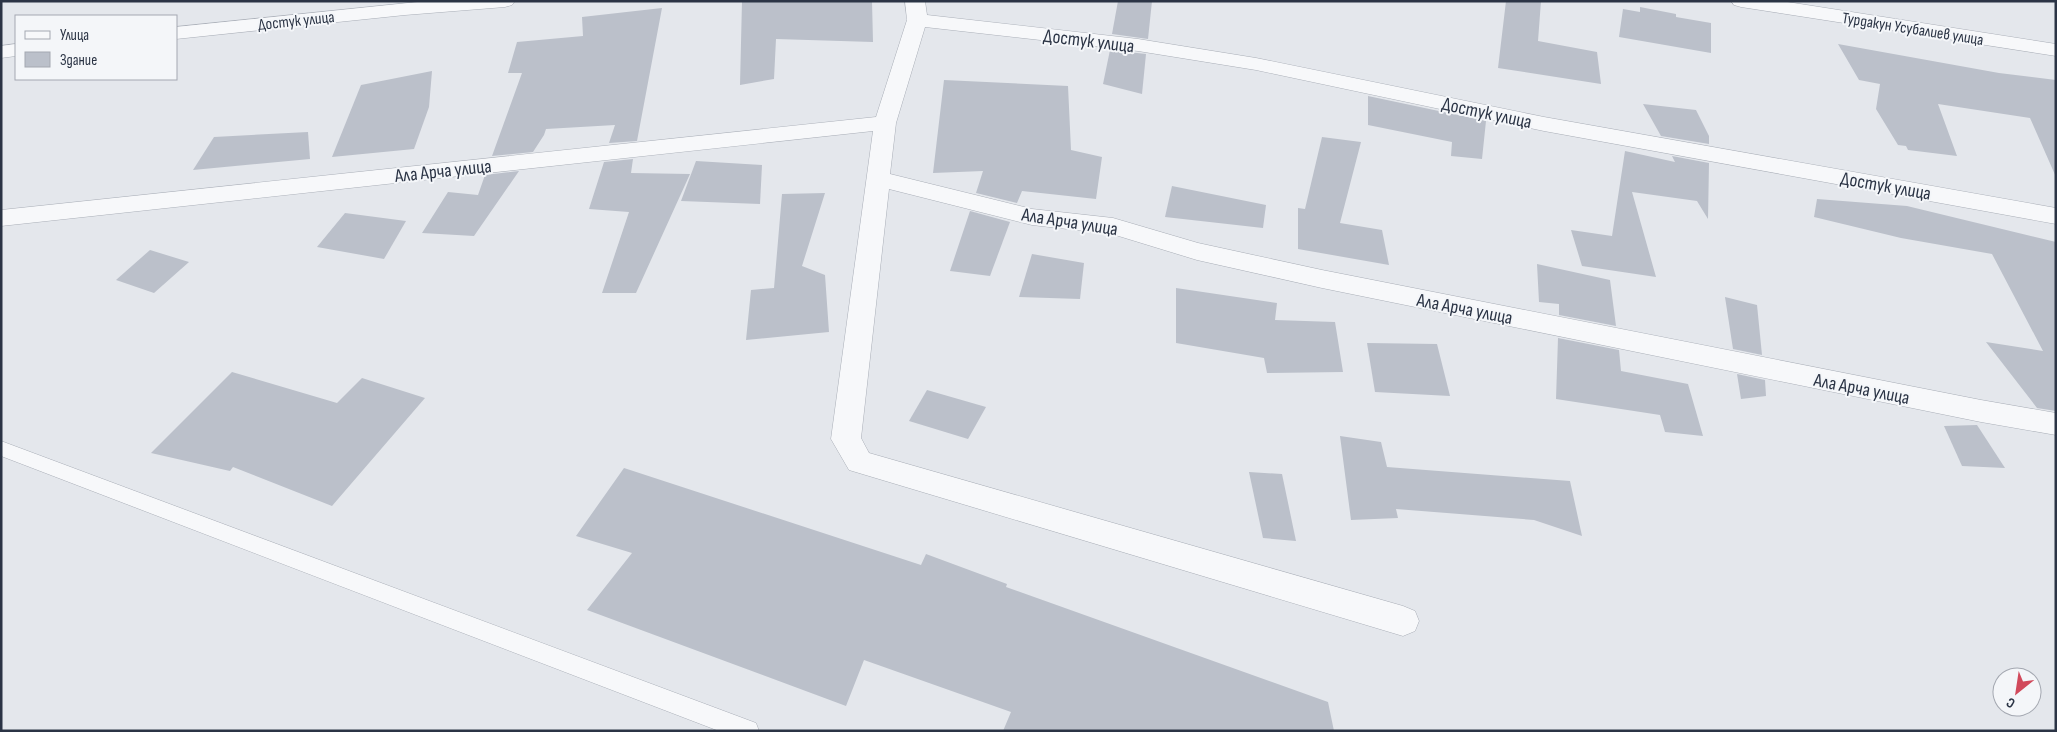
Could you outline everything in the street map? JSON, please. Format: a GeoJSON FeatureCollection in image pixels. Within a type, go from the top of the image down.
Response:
{"type":"FeatureCollection","features":[{"type":"Feature","properties":{"kind":"street","name":"Достук улица"},"geometry":{"type":"LineString","coordinates":[[178,33],[405,9],[505,1]]}},
{"type":"Feature","properties":{"kind":"street","name":"Турдакун Усубалиев улица"},"geometry":{"type":"LineString","coordinates":[[1741,1],[2056,50]]}},
{"type":"Feature","properties":{"kind":"street","name":"Достук улица"},"geometry":{"type":"LineString","coordinates":[[916,11],[1256,64],[1544,124],[2056,216]]}},
{"type":"Feature","properties":{"kind":"street"},"geometry":{"type":"LineString","coordinates":[[916,11],[885,123],[878,179],[846,438],[860,462],[1403,621]]}},
{"type":"Feature","properties":{"kind":"street"},"geometry":{"type":"LineString","coordinates":[[1,52],[15,50]]}},
{"type":"Feature","properties":{"kind":"street","name":"Ала Арча улица"},"geometry":{"type":"LineString","coordinates":[[1,218],[885,123]]}},
{"type":"Feature","properties":{"kind":"street","name":"Ала Арча улица"},"geometry":{"type":"LineString","coordinates":[[878,179],[1032,217],[1113,226],[1197,251],[1322,279],[1971,409],[2056,424]]}},
{"type":"Feature","properties":{"kind":"lane"},"geometry":{"type":"LineString","coordinates":[[1,448],[748,731]]}},
{"type":"Feature","properties":{"kind":"building"},"geometry":{"type":"Polygon","coordinates":[[[742,1],[872,1],[873,42],[776,39],[774,79],[740,85],[742,1]]]}},
{"type":"Feature","properties":{"kind":"building"},"geometry":{"type":"Polygon","coordinates":[[[1118,1],[1152,1],[1148,39],[1112,34],[1118,1]]]}},
{"type":"Feature","properties":{"kind":"building"},"geometry":{"type":"Polygon","coordinates":[[[1506,1],[1541,1],[1538,41],[1597,52],[1601,84],[1498,68],[1506,1]]]}},
{"type":"Feature","properties":{"kind":"building"},"geometry":{"type":"Polygon","coordinates":[[[1640,7],[1676,14],[1676,17],[1711,23],[1711,53],[1619,37],[1623,9],[1640,12],[1640,7]]]}},
{"type":"Feature","properties":{"kind":"building"},"geometry":{"type":"Polygon","coordinates":[[[662,8],[637,141],[609,143],[615,125],[546,129],[533,152],[492,156],[522,73],[508,73],[517,42],[583,36],[582,17],[662,8]]]}},
{"type":"Feature","properties":{"kind":"building"},"geometry":{"type":"Polygon","coordinates":[[[1838,44],[1999,73],[2056,80],[2056,177],[2030,118],[1938,104],[1957,156],[1908,150],[1906,146],[1898,145],[1876,109],[1880,84],[1859,80],[1838,44]]]}},
{"type":"Feature","properties":{"kind":"building"},"geometry":{"type":"Polygon","coordinates":[[[1110,50],[1146,54],[1142,94],[1103,84],[1110,50]]]}},
{"type":"Feature","properties":{"kind":"building"},"geometry":{"type":"Polygon","coordinates":[[[432,71],[429,107],[414,149],[332,157],[361,85],[432,71]]]}},
{"type":"Feature","properties":{"kind":"building"},"geometry":{"type":"Polygon","coordinates":[[[944,80],[1068,86],[1071,150],[1102,157],[1096,199],[1022,191],[1017,203],[976,193],[983,171],[933,173],[944,80]]]}},
{"type":"Feature","properties":{"kind":"building"},"geometry":{"type":"Polygon","coordinates":[[[1368,96],[1486,121],[1482,159],[1451,156],[1452,142],[1368,125],[1368,96]]]}},
{"type":"Feature","properties":{"kind":"building"},"geometry":{"type":"Polygon","coordinates":[[[1643,104],[1696,110],[1709,136],[1709,144],[1661,136],[1643,104]]]}},
{"type":"Feature","properties":{"kind":"building"},"geometry":{"type":"Polygon","coordinates":[[[308,132],[310,159],[193,170],[214,137],[308,132]]]}},
{"type":"Feature","properties":{"kind":"building"},"geometry":{"type":"Polygon","coordinates":[[[1322,137],[1361,142],[1340,223],[1382,230],[1389,265],[1298,249],[1298,208],[1305,209],[1322,137]]]}},
{"type":"Feature","properties":{"kind":"building"},"geometry":{"type":"Polygon","coordinates":[[[1625,151],[1675,162],[1672,156],[1709,163],[1708,219],[1697,201],[1632,192],[1656,277],[1582,266],[1571,230],[1612,236],[1625,151]]]}},
{"type":"Feature","properties":{"kind":"building"},"geometry":{"type":"Polygon","coordinates":[[[633,159],[631,173],[690,174],[636,293],[602,293],[629,212],[589,209],[604,162],[633,159]]]}},
{"type":"Feature","properties":{"kind":"building"},"geometry":{"type":"Polygon","coordinates":[[[696,161],[762,165],[760,204],[681,201],[696,161]]]}},
{"type":"Feature","properties":{"kind":"building"},"geometry":{"type":"Polygon","coordinates":[[[519,171],[474,236],[422,233],[448,192],[478,195],[485,175],[519,171]]]}},
{"type":"Feature","properties":{"kind":"building"},"geometry":{"type":"Polygon","coordinates":[[[1172,186],[1266,205],[1263,228],[1165,217],[1172,186]]]}},
{"type":"Feature","properties":{"kind":"building"},"geometry":{"type":"Polygon","coordinates":[[[825,193],[802,266],[825,275],[829,332],[746,340],[751,290],[774,288],[782,194],[825,193]]]}},
{"type":"Feature","properties":{"kind":"building"},"geometry":{"type":"Polygon","coordinates":[[[1817,199],[1907,206],[2056,242],[2056,411],[2037,408],[1986,342],[2043,351],[1992,254],[1901,238],[1814,217],[1817,199]]]}},
{"type":"Feature","properties":{"kind":"building"},"geometry":{"type":"Polygon","coordinates":[[[970,211],[1010,222],[990,276],[950,271],[970,211]]]}},
{"type":"Feature","properties":{"kind":"building"},"geometry":{"type":"Polygon","coordinates":[[[345,213],[406,221],[384,259],[317,247],[345,213]]]}},
{"type":"Feature","properties":{"kind":"building"},"geometry":{"type":"Polygon","coordinates":[[[150,250],[189,262],[154,293],[116,280],[150,250]]]}},
{"type":"Feature","properties":{"kind":"building"},"geometry":{"type":"Polygon","coordinates":[[[1032,254],[1084,263],[1080,299],[1019,297],[1032,254]]]}},
{"type":"Feature","properties":{"kind":"building"},"geometry":{"type":"Polygon","coordinates":[[[1537,264],[1610,280],[1616,326],[1559,315],[1559,304],[1539,302],[1537,264]]]}},
{"type":"Feature","properties":{"kind":"building"},"geometry":{"type":"Polygon","coordinates":[[[1176,288],[1277,303],[1275,320],[1335,322],[1343,372],[1267,373],[1264,358],[1176,343],[1176,288]]]}},
{"type":"Feature","properties":{"kind":"building"},"geometry":{"type":"Polygon","coordinates":[[[1725,297],[1757,305],[1762,355],[1733,349],[1725,297]]]}},
{"type":"Feature","properties":{"kind":"building"},"geometry":{"type":"Polygon","coordinates":[[[1558,338],[1619,350],[1621,371],[1688,384],[1703,436],[1665,432],[1660,415],[1556,399],[1558,338]]]}},
{"type":"Feature","properties":{"kind":"building"},"geometry":{"type":"Polygon","coordinates":[[[1367,343],[1437,344],[1450,396],[1375,392],[1367,343]]]}},
{"type":"Feature","properties":{"kind":"building"},"geometry":{"type":"Polygon","coordinates":[[[232,372],[337,403],[362,378],[425,398],[332,506],[233,467],[230,471],[151,453],[232,372]]]}},
{"type":"Feature","properties":{"kind":"building"},"geometry":{"type":"Polygon","coordinates":[[[1737,374],[1765,380],[1766,396],[1741,399],[1737,374]]]}},
{"type":"Feature","properties":{"kind":"building"},"geometry":{"type":"Polygon","coordinates":[[[927,390],[986,407],[968,439],[909,421],[927,390]]]}},
{"type":"Feature","properties":{"kind":"building"},"geometry":{"type":"Polygon","coordinates":[[[1977,425],[2005,468],[1962,466],[1944,426],[1977,425]]]}},
{"type":"Feature","properties":{"kind":"building"},"geometry":{"type":"Polygon","coordinates":[[[1340,436],[1381,442],[1387,467],[1570,481],[1582,536],[1534,520],[1396,509],[1398,518],[1351,520],[1340,436]]]}},
{"type":"Feature","properties":{"kind":"building"},"geometry":{"type":"Polygon","coordinates":[[[624,468],[921,565],[926,554],[1007,584],[1006,587],[1328,702],[1334,731],[1003,731],[1011,712],[864,660],[846,706],[587,610],[632,553],[576,536],[624,468]]]}},
{"type":"Feature","properties":{"kind":"building"},"geometry":{"type":"Polygon","coordinates":[[[1249,472],[1282,474],[1296,541],[1263,538],[1249,472]]]}}]}
